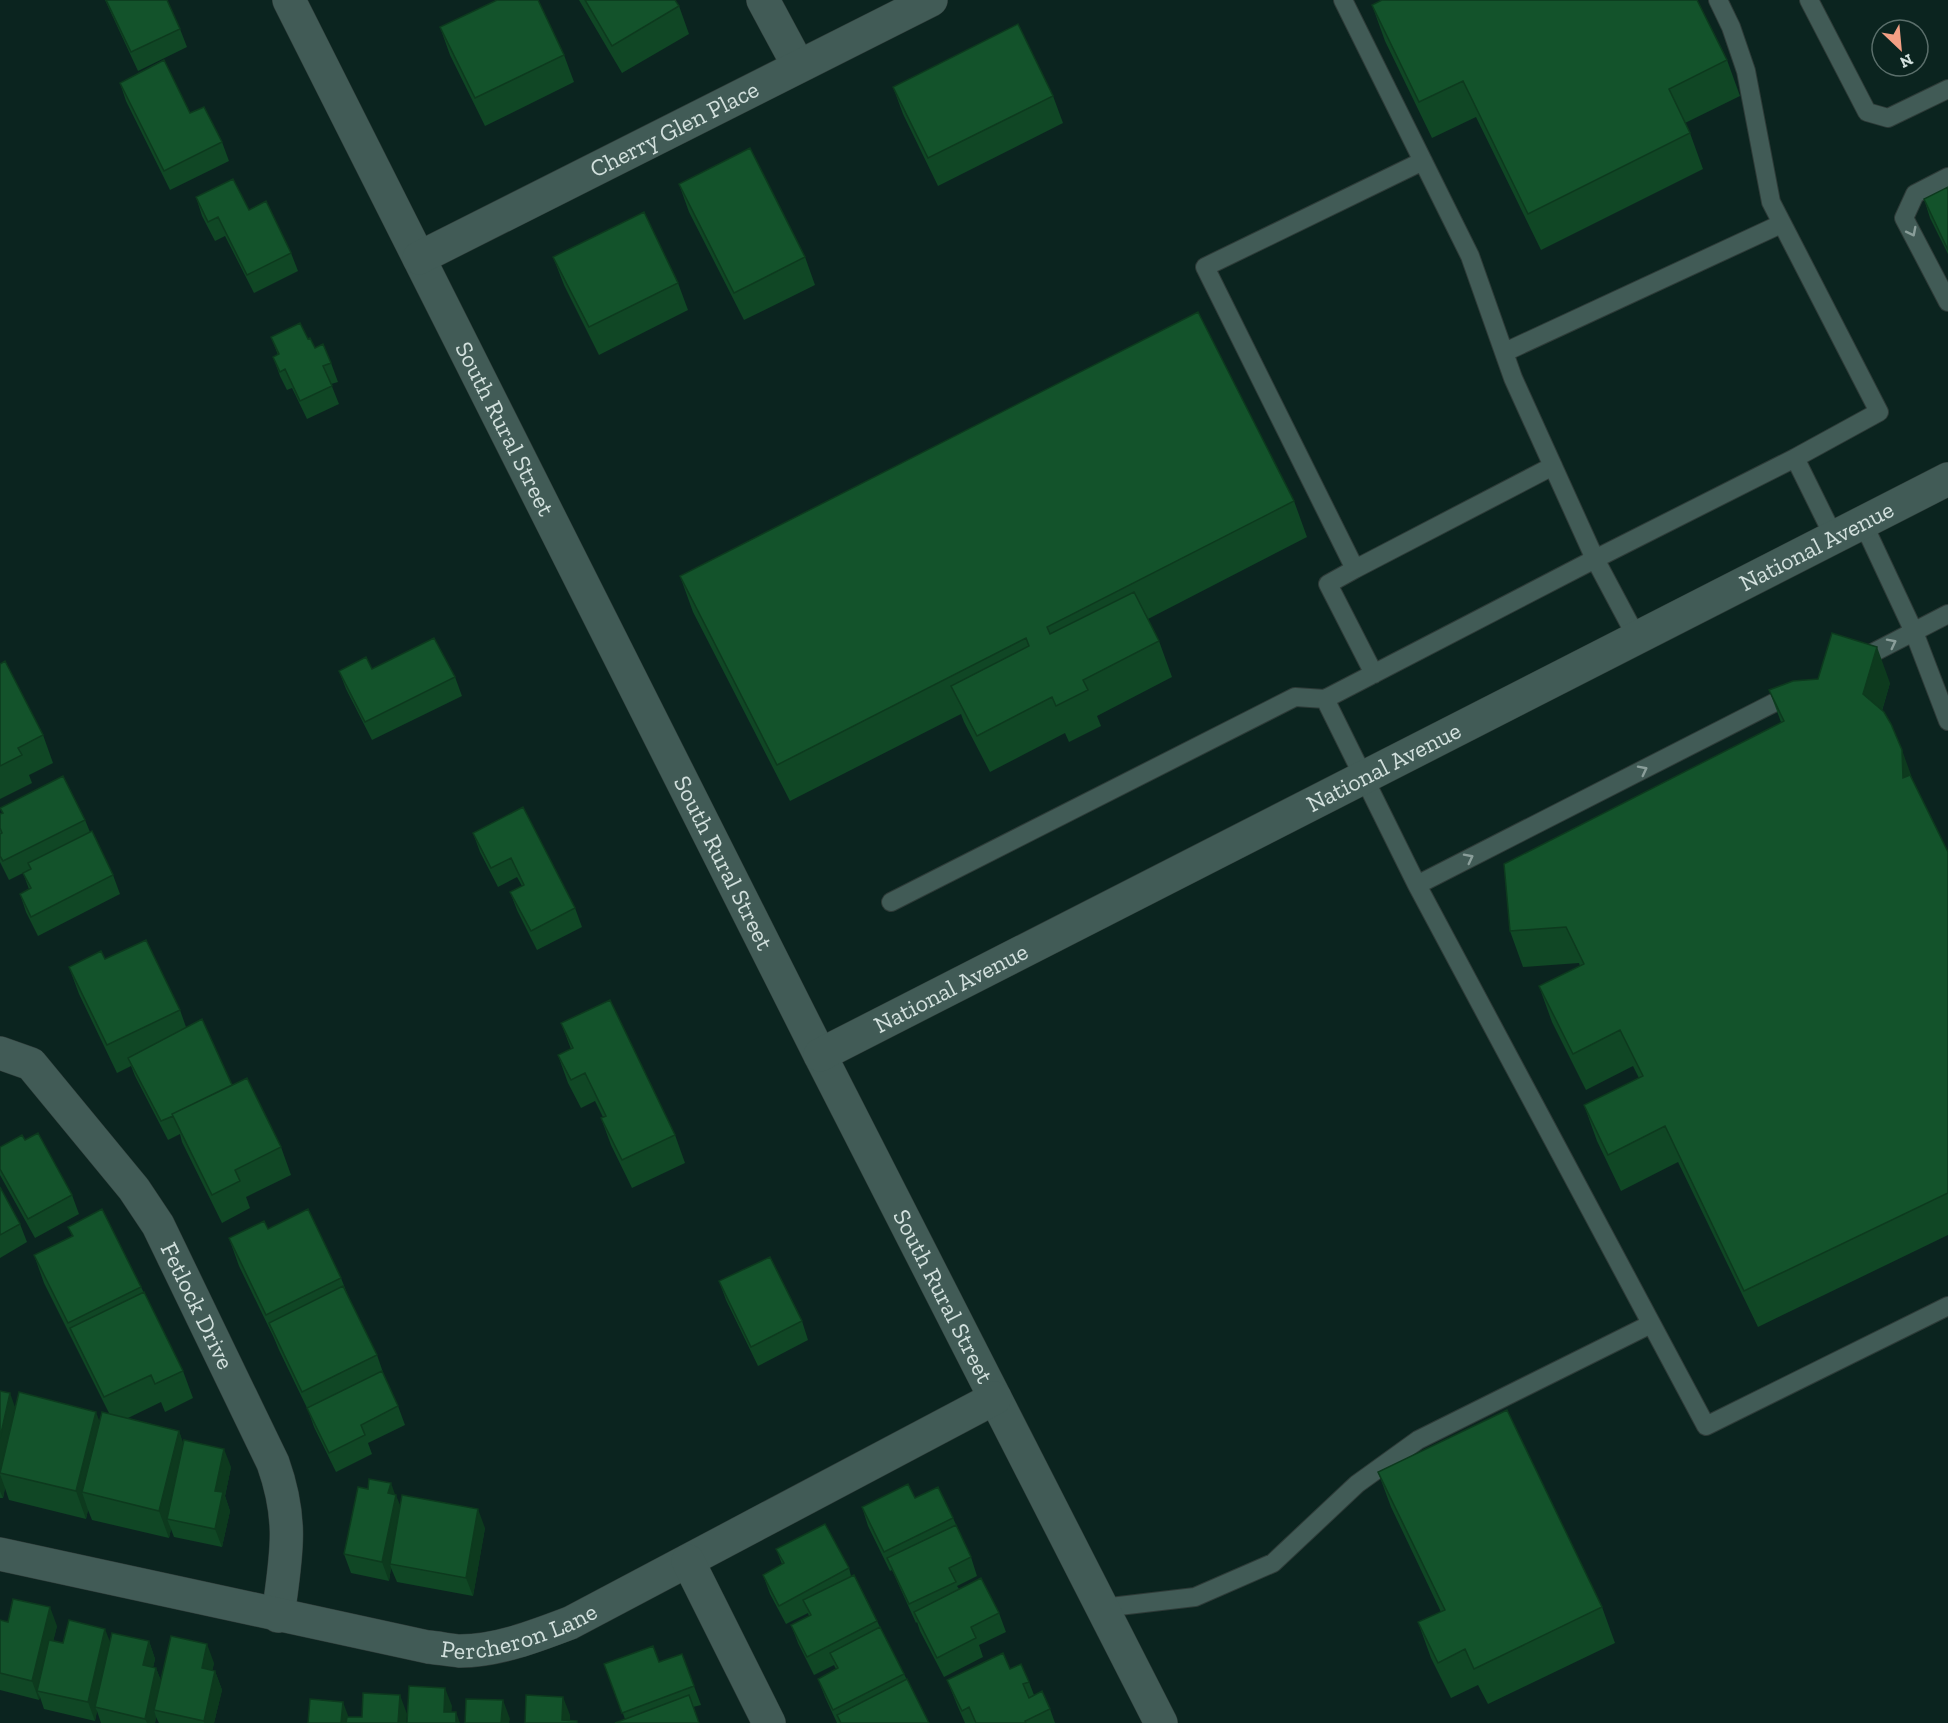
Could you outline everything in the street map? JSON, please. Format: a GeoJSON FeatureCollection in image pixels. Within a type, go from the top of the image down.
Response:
{"type":"FeatureCollection","features":[{"type":"Feature","properties":{"kind":"street","name":"South Rural Street"},"geometry":{"type":"LineString","coordinates":[[289,0],[820,1055],[1161,1723]]}},
{"type":"Feature","properties":{"kind":"street"},"geometry":{"type":"LineString","coordinates":[[763,0],[798,65]]}},
{"type":"Feature","properties":{"kind":"street","name":"Cherry Glen Place"},"geometry":{"type":"LineString","coordinates":[[419,258],[798,65],[931,0]]}},
{"type":"Feature","properties":{"kind":"street","name":"National Avenue"},"geometry":{"type":"LineString","coordinates":[[820,1055],[1948,479]]}},
{"type":"Feature","properties":{"kind":"street","name":"Fetlock Drive"},"geometry":{"type":"LineString","coordinates":[[0,1053],[31,1064],[134,1189],[158,1225],[282,1486],[288,1523],[288,1544],[278,1616]]}},
{"type":"Feature","properties":{"kind":"street","name":"Percheron Lane"},"geometry":{"type":"LineString","coordinates":[[0,1554],[278,1616],[428,1647],[462,1651],[517,1641],[570,1623],[995,1398]]}},
{"type":"Feature","properties":{"kind":"street"},"geometry":{"type":"LineString","coordinates":[[688,1561],[768,1723]]}},
{"type":"Feature","properties":{"kind":"lane"},"geometry":{"type":"LineString","coordinates":[[1343,0],[1470,256],[1513,378],[1595,559],[1637,638]]}},
{"type":"Feature","properties":{"kind":"lane"},"geometry":{"type":"LineString","coordinates":[[891,902],[1295,697],[1324,699],[1795,458],[1879,412],[1771,202],[1746,71],[1731,27],[1718,0]]}},
{"type":"Feature","properties":{"kind":"lane"},"geometry":{"type":"LineString","coordinates":[[1809,0],[1867,112],[1888,118],[1948,89]]}},
{"type":"Feature","properties":{"kind":"lane"},"geometry":{"type":"LineString","coordinates":[[1355,569],[1205,267],[1423,161]]}},
{"type":"Feature","properties":{"kind":"lane"},"geometry":{"type":"LineString","coordinates":[[1948,177],[1916,194],[1904,218],[1948,302]]}},
{"type":"Feature","properties":{"kind":"lane"},"geometry":{"type":"LineString","coordinates":[[1505,352],[1782,224]]}},
{"type":"Feature","properties":{"kind":"lane"},"geometry":{"type":"LineString","coordinates":[[1795,458],[1834,537]]}},
{"type":"Feature","properties":{"kind":"lane"},"geometry":{"type":"LineString","coordinates":[[1374,674],[1328,584],[1553,466]]}},
{"type":"Feature","properties":{"kind":"lane"},"geometry":{"type":"LineString","coordinates":[[1863,523],[1914,632],[1948,721]]}},
{"type":"Feature","properties":{"kind":"lane"},"geometry":{"type":"LineString","coordinates":[[1840,669],[1948,614]]}},
{"type":"Feature","properties":{"kind":"lane"},"geometry":{"type":"LineString","coordinates":[[1417,885],[1808,686]]}},
{"type":"Feature","properties":{"kind":"lane"},"geometry":{"type":"LineString","coordinates":[[1324,699],[1417,885],[1706,1426],[1948,1306]]}},
{"type":"Feature","properties":{"kind":"lane"},"geometry":{"type":"LineString","coordinates":[[1102,1608],[1195,1597],[1273,1563],[1356,1484],[1418,1440],[1651,1324]]}},
{"type":"Feature","properties":{"kind":"building"},"geometry":{"type":"Polygon","coordinates":[[[106,0],[167,0],[180,29],[131,52],[106,0]]]}},
{"type":"Feature","properties":{"kind":"building"},"geometry":{"type":"Polygon","coordinates":[[[497,0],[538,0],[564,55],[475,98],[440,27],[497,0]]]}},
{"type":"Feature","properties":{"kind":"building"},"geometry":{"type":"Polygon","coordinates":[[[585,0],[675,0],[679,6],[612,46],[585,0]]]}},
{"type":"Feature","properties":{"kind":"building"},"geometry":{"type":"Polygon","coordinates":[[[1382,0],[1697,0],[1727,60],[1669,89],[1690,133],[1528,214],[1463,81],[1419,102],[1372,5],[1382,0]]]}},
{"type":"Feature","properties":{"kind":"building"},"geometry":{"type":"Polygon","coordinates":[[[1018,24],[1053,96],[928,158],[893,87],[1018,24]]]}},
{"type":"Feature","properties":{"kind":"building"},"geometry":{"type":"Polygon","coordinates":[[[164,60],[190,113],[204,107],[222,142],[164,171],[120,83],[164,60]]]}},
{"type":"Feature","properties":{"kind":"building"},"geometry":{"type":"Polygon","coordinates":[[[750,148],[805,257],[734,293],[679,184],[750,148]]]}},
{"type":"Feature","properties":{"kind":"building"},"geometry":{"type":"Polygon","coordinates":[[[233,179],[249,210],[266,201],[291,253],[247,275],[218,217],[208,222],[196,197],[233,179]]]}},
{"type":"Feature","properties":{"kind":"building"},"geometry":{"type":"Polygon","coordinates":[[[1948,187],[1948,250],[1924,199],[1948,187]]]}},
{"type":"Feature","properties":{"kind":"building"},"geometry":{"type":"Polygon","coordinates":[[[644,212],[678,283],[589,327],[553,257],[644,212]]]}},
{"type":"Feature","properties":{"kind":"building"},"geometry":{"type":"Polygon","coordinates":[[[1198,312],[1294,501],[1047,627],[1050,634],[1134,592],[1159,641],[1083,680],[1088,690],[1056,706],[1052,697],[977,736],[951,686],[1029,646],[1026,638],[777,765],[680,576],[1198,312]]]}},
{"type":"Feature","properties":{"kind":"building"},"geometry":{"type":"Polygon","coordinates":[[[300,323],[315,348],[323,344],[331,363],[323,366],[332,386],[300,401],[285,369],[280,372],[273,357],[279,354],[271,337],[300,323]]]}},
{"type":"Feature","properties":{"kind":"building"},"geometry":{"type":"Polygon","coordinates":[[[1832,633],[1877,647],[1863,694],[1884,712],[1891,724],[1902,750],[1903,778],[1910,775],[1948,852],[1948,1193],[1744,1291],[1665,1126],[1608,1155],[1584,1105],[1643,1076],[1620,1030],[1573,1054],[1539,986],[1584,964],[1566,927],[1510,931],[1504,864],[1784,721],[1769,690],[1793,681],[1818,679],[1832,633]]]}},
{"type":"Feature","properties":{"kind":"building"},"geometry":{"type":"Polygon","coordinates":[[[434,638],[455,677],[365,722],[339,671],[366,657],[372,669],[434,638]]]}},
{"type":"Feature","properties":{"kind":"building"},"geometry":{"type":"Polygon","coordinates":[[[5,661],[43,735],[18,748],[22,755],[0,766],[0,664],[5,661]]]}},
{"type":"Feature","properties":{"kind":"building"},"geometry":{"type":"Polygon","coordinates":[[[63,776],[85,820],[3,861],[0,856],[0,834],[2,833],[0,814],[3,813],[0,808],[63,776]]]}},
{"type":"Feature","properties":{"kind":"building"},"geometry":{"type":"Polygon","coordinates":[[[523,807],[575,908],[531,931],[510,892],[524,885],[511,858],[491,868],[473,833],[523,807]]]}},
{"type":"Feature","properties":{"kind":"building"},"geometry":{"type":"Polygon","coordinates":[[[92,831],[113,875],[31,917],[20,894],[31,888],[23,873],[31,869],[28,863],[92,831]]]}},
{"type":"Feature","properties":{"kind":"building"},"geometry":{"type":"Polygon","coordinates":[[[146,940],[180,1010],[107,1045],[69,967],[101,951],[105,959],[146,940]]]}},
{"type":"Feature","properties":{"kind":"building"},"geometry":{"type":"Polygon","coordinates":[[[610,1000],[675,1135],[622,1160],[601,1118],[606,1116],[585,1073],[571,1080],[558,1055],[573,1048],[561,1023],[610,1000]]]}},
{"type":"Feature","properties":{"kind":"building"},"geometry":{"type":"Polygon","coordinates":[[[202,1019],[232,1085],[161,1121],[128,1058],[202,1019]]]}},
{"type":"Feature","properties":{"kind":"building"},"geometry":{"type":"Polygon","coordinates":[[[247,1078],[281,1147],[235,1170],[240,1181],[212,1195],[172,1114],[247,1078]]]}},
{"type":"Feature","properties":{"kind":"building"},"geometry":{"type":"Polygon","coordinates":[[[38,1133],[72,1195],[28,1219],[0,1169],[0,1147],[22,1135],[25,1140],[38,1133]]]}},
{"type":"Feature","properties":{"kind":"building"},"geometry":{"type":"Polygon","coordinates":[[[0,1187],[20,1224],[0,1235],[0,1187]]]}},
{"type":"Feature","properties":{"kind":"building"},"geometry":{"type":"Polygon","coordinates":[[[102,1209],[141,1287],[68,1323],[34,1255],[73,1236],[68,1227],[102,1209]]]}},
{"type":"Feature","properties":{"kind":"building"},"geometry":{"type":"Polygon","coordinates":[[[308,1209],[341,1278],[266,1315],[229,1238],[264,1221],[268,1229],[308,1209]]]}},
{"type":"Feature","properties":{"kind":"building"},"geometry":{"type":"Polygon","coordinates":[[[770,1257],[802,1321],[751,1347],[719,1281],[770,1257]]]}},
{"type":"Feature","properties":{"kind":"building"},"geometry":{"type":"Polygon","coordinates":[[[343,1286],[377,1355],[302,1392],[269,1323],[343,1286]]]}},
{"type":"Feature","properties":{"kind":"building"},"geometry":{"type":"Polygon","coordinates":[[[144,1292],[183,1371],[155,1384],[151,1375],[104,1397],[70,1328],[144,1292]]]}},
{"type":"Feature","properties":{"kind":"building"},"geometry":{"type":"Polygon","coordinates":[[[382,1371],[398,1406],[361,1425],[365,1435],[329,1453],[307,1408],[382,1371]]]}},
{"type":"Feature","properties":{"kind":"building"},"geometry":{"type":"Polygon","coordinates":[[[0,1391],[10,1393],[0,1438],[0,1391]]]}},
{"type":"Feature","properties":{"kind":"building"},"geometry":{"type":"Polygon","coordinates":[[[19,1392],[96,1412],[76,1491],[0,1473],[19,1392]]]}},
{"type":"Feature","properties":{"kind":"building"},"geometry":{"type":"Polygon","coordinates":[[[1507,1410],[1602,1607],[1474,1669],[1465,1649],[1438,1663],[1418,1622],[1445,1610],[1378,1472],[1507,1410]]]}},
{"type":"Feature","properties":{"kind":"building"},"geometry":{"type":"Polygon","coordinates":[[[102,1412],[179,1431],[159,1511],[82,1492],[102,1412]]]}},
{"type":"Feature","properties":{"kind":"building"},"geometry":{"type":"Polygon","coordinates":[[[184,1440],[224,1449],[215,1491],[223,1492],[215,1529],[167,1519],[184,1440]]]}},
{"type":"Feature","properties":{"kind":"building"},"geometry":{"type":"Polygon","coordinates":[[[369,1479],[391,1483],[388,1493],[396,1495],[382,1562],[344,1554],[358,1487],[368,1489],[369,1479]]]}},
{"type":"Feature","properties":{"kind":"building"},"geometry":{"type":"Polygon","coordinates":[[[908,1484],[915,1498],[938,1487],[953,1518],[884,1552],[862,1507],[908,1484]]]}},
{"type":"Feature","properties":{"kind":"building"},"geometry":{"type":"Polygon","coordinates":[[[402,1495],[478,1509],[466,1578],[390,1564],[402,1495]]]}},
{"type":"Feature","properties":{"kind":"building"},"geometry":{"type":"Polygon","coordinates":[[[825,1524],[849,1568],[779,1606],[763,1575],[784,1563],[776,1549],[825,1524]]]}},
{"type":"Feature","properties":{"kind":"building"},"geometry":{"type":"Polygon","coordinates":[[[956,1525],[971,1557],[949,1568],[956,1582],[909,1604],[887,1558],[956,1525]]]}},
{"type":"Feature","properties":{"kind":"building"},"geometry":{"type":"Polygon","coordinates":[[[854,1575],[877,1621],[807,1657],[791,1625],[811,1615],[803,1600],[854,1575]]]}},
{"type":"Feature","properties":{"kind":"building"},"geometry":{"type":"Polygon","coordinates":[[[981,1578],[999,1613],[971,1627],[976,1638],[937,1658],[914,1612],[981,1578]]]}},
{"type":"Feature","properties":{"kind":"building"},"geometry":{"type":"Polygon","coordinates":[[[13,1599],[50,1607],[32,1681],[0,1673],[0,1620],[8,1622],[13,1599]]]}},
{"type":"Feature","properties":{"kind":"building"},"geometry":{"type":"Polygon","coordinates":[[[69,1620],[105,1629],[88,1702],[37,1691],[49,1640],[63,1643],[69,1620]]]}},
{"type":"Feature","properties":{"kind":"building"},"geometry":{"type":"Polygon","coordinates":[[[880,1627],[904,1674],[833,1710],[818,1679],[838,1668],[830,1653],[880,1627]]]}},
{"type":"Feature","properties":{"kind":"building"},"geometry":{"type":"Polygon","coordinates":[[[112,1633],[149,1641],[143,1665],[156,1668],[145,1719],[95,1707],[112,1633]]]}},
{"type":"Feature","properties":{"kind":"building"},"geometry":{"type":"Polygon","coordinates":[[[171,1636],[207,1644],[202,1668],[215,1671],[204,1721],[154,1710],[171,1636]]]}},
{"type":"Feature","properties":{"kind":"building"},"geometry":{"type":"Polygon","coordinates":[[[653,1646],[659,1662],[682,1654],[694,1686],[622,1713],[604,1664],[653,1646]]]}},
{"type":"Feature","properties":{"kind":"building"},"geometry":{"type":"Polygon","coordinates":[[[1003,1653],[1010,1669],[1021,1664],[1029,1682],[1023,1684],[1029,1698],[1042,1691],[1050,1709],[1025,1721],[1026,1723],[976,1723],[969,1707],[962,1711],[947,1680],[1003,1653]]]}},
{"type":"Feature","properties":{"kind":"building"},"geometry":{"type":"Polygon","coordinates":[[[907,1679],[929,1723],[841,1723],[837,1715],[907,1679]]]}},
{"type":"Feature","properties":{"kind":"building"},"geometry":{"type":"Polygon","coordinates":[[[409,1686],[445,1688],[444,1712],[456,1712],[456,1723],[407,1723],[409,1686]]]}},
{"type":"Feature","properties":{"kind":"building"},"geometry":{"type":"Polygon","coordinates":[[[363,1693],[400,1695],[398,1723],[346,1723],[347,1717],[362,1717],[363,1693]]]}},
{"type":"Feature","properties":{"kind":"building"},"geometry":{"type":"Polygon","coordinates":[[[526,1695],[563,1697],[562,1720],[577,1721],[577,1723],[525,1723],[526,1695]]]}},
{"type":"Feature","properties":{"kind":"building"},"geometry":{"type":"Polygon","coordinates":[[[689,1695],[699,1723],[615,1723],[689,1695]]]}},
{"type":"Feature","properties":{"kind":"building"},"geometry":{"type":"Polygon","coordinates":[[[310,1699],[343,1702],[341,1723],[308,1723],[310,1699]]]}},
{"type":"Feature","properties":{"kind":"building"},"geometry":{"type":"Polygon","coordinates":[[[466,1699],[503,1700],[501,1723],[465,1723],[466,1699]]]}}]}
